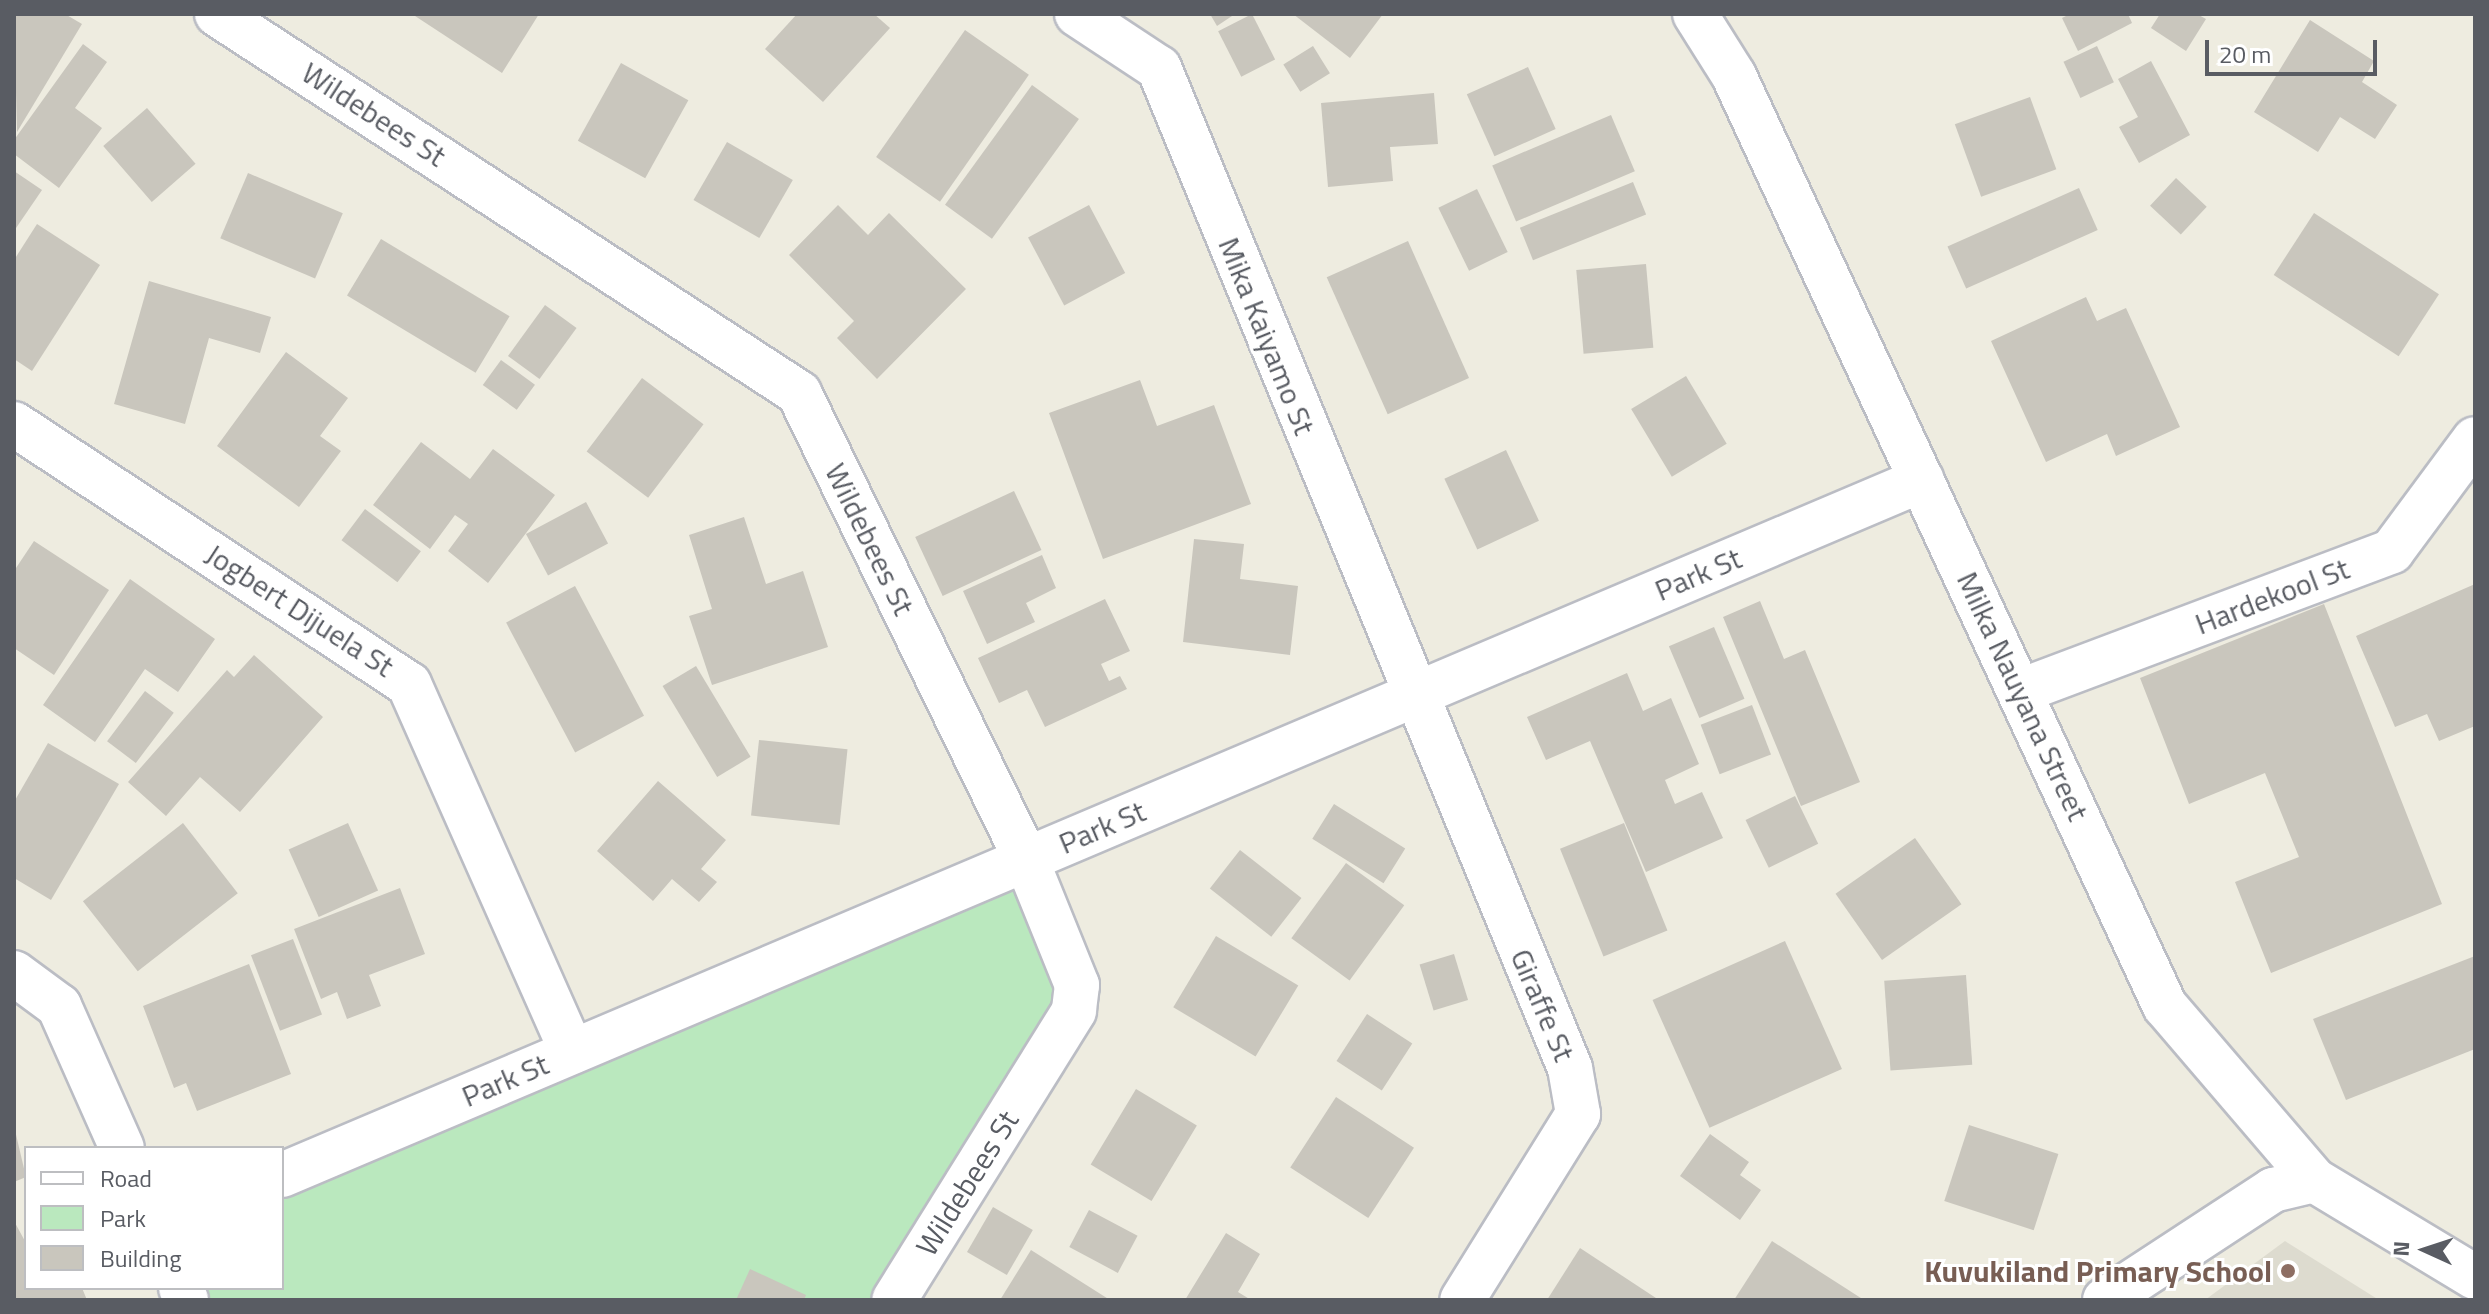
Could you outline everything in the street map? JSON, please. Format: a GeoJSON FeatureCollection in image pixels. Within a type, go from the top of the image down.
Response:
{"type":"FeatureCollection","features":[{"type":"Feature","properties":{"kind":"street","name":"Wildebees St"},"geometry":{"type":"LineString","coordinates":[[217,14],[793,384],[1026,859],[1077,985],[1074,1011],[894,1300]]}},
{"type":"Feature","properties":{"kind":"street","name":"Mika Kaiyamo St"},"geometry":{"type":"LineString","coordinates":[[1077,14],[1159,68],[1412,696]]}},
{"type":"Feature","properties":{"kind":"street","name":"Milka Nauyana Street"},"geometry":{"type":"LineString","coordinates":[[1695,14],[1734,76],[2023,690],[2165,1006],[2314,1180],[2475,1277]]}},
{"type":"Feature","properties":{"kind":"street","name":"Jogbert Dijuela St"},"geometry":{"type":"LineString","coordinates":[[14,424],[409,684],[572,1052]]}},
{"type":"Feature","properties":{"kind":"street","name":"Hardekool St"},"geometry":{"type":"LineString","coordinates":[[2023,690],[2392,551],[2475,439]]}},
{"type":"Feature","properties":{"kind":"street","name":"Park St"},"geometry":{"type":"LineString","coordinates":[[284,1174],[1922,480]]}},
{"type":"Feature","properties":{"kind":"street","name":"Giraffe St"},"geometry":{"type":"LineString","coordinates":[[1412,696],[1570,1068],[1578,1114],[1462,1300]]}},
{"type":"Feature","properties":{"kind":"street"},"geometry":{"type":"LineString","coordinates":[[14,973],[59,1006],[121,1146]]}},
{"type":"Feature","properties":{"kind":"street"},"geometry":{"type":"LineString","coordinates":[[2105,1300],[2273,1190],[2314,1180]]}},
{"type":"Feature","properties":{"kind":"shaded area","name":"Kuvukiland Primary School"},"geometry":{"type":"Polygon","coordinates":[[[2285,1241],[2379,1300],[2205,1300],[2285,1241]]]}},
{"type":"Feature","properties":{"kind":"green space"},"geometry":{"type":"Polygon","coordinates":[[[1026,859],[1077,985],[894,1300],[186,1300],[182,1290],[284,1290],[284,1174],[1026,859]]]}},
{"type":"Feature","properties":{"kind":"building"},"geometry":{"type":"Polygon","coordinates":[[[14,14],[65,14],[82,24],[17,132],[14,14]]]}},
{"type":"Feature","properties":{"kind":"building"},"geometry":{"type":"Polygon","coordinates":[[[412,14],[539,14],[502,73],[412,14]]]}},
{"type":"Feature","properties":{"kind":"building"},"geometry":{"type":"Polygon","coordinates":[[[797,14],[874,14],[890,28],[823,102],[765,49],[797,14]]]}},
{"type":"Feature","properties":{"kind":"building"},"geometry":{"type":"Polygon","coordinates":[[[1210,14],[1235,14],[1217,26],[1210,14]]]}},
{"type":"Feature","properties":{"kind":"building"},"geometry":{"type":"Polygon","coordinates":[[[1252,14],[1275,59],[1241,77],[1218,31],[1252,14]]]}},
{"type":"Feature","properties":{"kind":"building"},"geometry":{"type":"Polygon","coordinates":[[[1293,14],[1383,14],[1350,58],[1293,14]]]}},
{"type":"Feature","properties":{"kind":"building"},"geometry":{"type":"Polygon","coordinates":[[[2070,14],[2128,14],[2132,23],[2078,51],[2062,18],[2070,14]]]}},
{"type":"Feature","properties":{"kind":"building"},"geometry":{"type":"Polygon","coordinates":[[[2160,14],[2197,14],[2206,19],[2186,51],[2151,28],[2160,14]]]}},
{"type":"Feature","properties":{"kind":"building"},"geometry":{"type":"Polygon","coordinates":[[[2310,20],[2374,61],[2362,82],[2397,105],[2375,139],[2340,117],[2318,152],[2254,112],[2310,20]]]}},
{"type":"Feature","properties":{"kind":"building"},"geometry":{"type":"Polygon","coordinates":[[[965,30],[1029,75],[940,202],[876,157],[965,30]]]}},
{"type":"Feature","properties":{"kind":"building"},"geometry":{"type":"Polygon","coordinates":[[[83,44],[107,62],[75,108],[102,128],[59,188],[14,154],[14,140],[83,44]]]}},
{"type":"Feature","properties":{"kind":"building"},"geometry":{"type":"Polygon","coordinates":[[[1313,46],[1330,73],[1300,92],[1283,65],[1313,46]]]}},
{"type":"Feature","properties":{"kind":"building"},"geometry":{"type":"Polygon","coordinates":[[[2097,46],[2114,82],[2080,98],[2063,62],[2097,46]]]}},
{"type":"Feature","properties":{"kind":"building"},"geometry":{"type":"Polygon","coordinates":[[[2151,61],[2190,135],[2139,163],[2119,127],[2138,117],[2118,79],[2151,61]]]}},
{"type":"Feature","properties":{"kind":"building"},"geometry":{"type":"Polygon","coordinates":[[[621,63],[688,100],[645,178],[578,141],[621,63]]]}},
{"type":"Feature","properties":{"kind":"building"},"geometry":{"type":"Polygon","coordinates":[[[1528,67],[1556,129],[1494,156],[1467,94],[1528,67]]]}},
{"type":"Feature","properties":{"kind":"building"},"geometry":{"type":"Polygon","coordinates":[[[1032,85],[1079,119],[992,239],[945,205],[1032,85]]]}},
{"type":"Feature","properties":{"kind":"building"},"geometry":{"type":"Polygon","coordinates":[[[1434,93],[1438,144],[1390,147],[1393,181],[1328,187],[1321,103],[1434,93]]]}},
{"type":"Feature","properties":{"kind":"building"},"geometry":{"type":"Polygon","coordinates":[[[2030,97],[2056,169],[1981,197],[1955,124],[2030,97]]]}},
{"type":"Feature","properties":{"kind":"building"},"geometry":{"type":"Polygon","coordinates":[[[147,108],[196,164],[152,202],[103,146],[147,108]]]}},
{"type":"Feature","properties":{"kind":"building"},"geometry":{"type":"Polygon","coordinates":[[[1611,115],[1635,171],[1516,222],[1492,165],[1611,115]]]}},
{"type":"Feature","properties":{"kind":"building"},"geometry":{"type":"Polygon","coordinates":[[[727,142],[793,180],[759,238],[694,200],[727,142]]]}},
{"type":"Feature","properties":{"kind":"building"},"geometry":{"type":"Polygon","coordinates":[[[14,171],[42,190],[14,231],[14,171]]]}},
{"type":"Feature","properties":{"kind":"building"},"geometry":{"type":"Polygon","coordinates":[[[248,173],[343,213],[315,279],[220,238],[248,173]]]}},
{"type":"Feature","properties":{"kind":"building"},"geometry":{"type":"Polygon","coordinates":[[[2176,178],[2207,207],[2181,234],[2150,206],[2176,178]]]}},
{"type":"Feature","properties":{"kind":"building"},"geometry":{"type":"Polygon","coordinates":[[[1633,182],[1646,214],[1533,260],[1520,228],[1633,182]]]}},
{"type":"Feature","properties":{"kind":"building"},"geometry":{"type":"Polygon","coordinates":[[[2079,188],[2098,230],[1966,289],[1947,247],[2079,188]]]}},
{"type":"Feature","properties":{"kind":"building"},"geometry":{"type":"Polygon","coordinates":[[[1477,189],[1508,252],[1469,271],[1438,208],[1477,189]]]}},
{"type":"Feature","properties":{"kind":"building"},"geometry":{"type":"Polygon","coordinates":[[[838,205],[868,235],[889,213],[966,289],[877,379],[837,338],[854,321],[789,255],[838,205]]]}},
{"type":"Feature","properties":{"kind":"building"},"geometry":{"type":"Polygon","coordinates":[[[1089,205],[1125,273],[1064,305],[1028,237],[1089,205]]]}},
{"type":"Feature","properties":{"kind":"building"},"geometry":{"type":"Polygon","coordinates":[[[2314,213],[2439,294],[2399,356],[2274,275],[2314,213]]]}},
{"type":"Feature","properties":{"kind":"building"},"geometry":{"type":"Polygon","coordinates":[[[37,224],[100,265],[32,371],[14,359],[14,260],[37,224]]]}},
{"type":"Feature","properties":{"kind":"building"},"geometry":{"type":"Polygon","coordinates":[[[381,239],[510,316],[476,373],[347,296],[381,239]]]}},
{"type":"Feature","properties":{"kind":"building"},"geometry":{"type":"Polygon","coordinates":[[[1408,241],[1469,378],[1388,414],[1327,277],[1408,241]]]}},
{"type":"Feature","properties":{"kind":"building"},"geometry":{"type":"Polygon","coordinates":[[[1646,264],[1653,348],[1584,354],[1576,270],[1646,264]]]}},
{"type":"Feature","properties":{"kind":"building"},"geometry":{"type":"Polygon","coordinates":[[[149,281],[271,317],[260,353],[209,338],[185,424],[114,404],[149,281]]]}},
{"type":"Feature","properties":{"kind":"building"},"geometry":{"type":"Polygon","coordinates":[[[2086,297],[2097,321],[2126,308],[2180,427],[2116,456],[2107,434],[2046,462],[1991,341],[2086,297]]]}},
{"type":"Feature","properties":{"kind":"building"},"geometry":{"type":"Polygon","coordinates":[[[545,305],[577,328],[540,379],[508,356],[545,305]]]}},
{"type":"Feature","properties":{"kind":"building"},"geometry":{"type":"Polygon","coordinates":[[[286,352],[348,398],[320,436],[341,451],[299,507],[217,446],[286,352]]]}},
{"type":"Feature","properties":{"kind":"building"},"geometry":{"type":"Polygon","coordinates":[[[501,360],[535,385],[517,410],[483,385],[501,360]]]}},
{"type":"Feature","properties":{"kind":"building"},"geometry":{"type":"Polygon","coordinates":[[[1686,376],[1727,444],[1672,477],[1631,409],[1686,376]]]}},
{"type":"Feature","properties":{"kind":"building"},"geometry":{"type":"Polygon","coordinates":[[[642,378],[703,424],[648,498],[587,451],[642,378]]]}},
{"type":"Feature","properties":{"kind":"building"},"geometry":{"type":"Polygon","coordinates":[[[1140,380],[1157,426],[1214,405],[1251,504],[1103,559],[1049,413],[1140,380]]]}},
{"type":"Feature","properties":{"kind":"building"},"geometry":{"type":"Polygon","coordinates":[[[421,442],[470,479],[493,449],[555,495],[488,583],[448,551],[468,524],[455,515],[430,549],[373,505],[421,442]]]}},
{"type":"Feature","properties":{"kind":"building"},"geometry":{"type":"Polygon","coordinates":[[[1506,450],[1539,521],[1477,549],[1444,479],[1506,450]]]}},
{"type":"Feature","properties":{"kind":"building"},"geometry":{"type":"Polygon","coordinates":[[[1014,491],[1041,550],[943,596],[915,537],[1014,491]]]}},
{"type":"Feature","properties":{"kind":"building"},"geometry":{"type":"Polygon","coordinates":[[[586,502],[608,543],[548,575],[526,534],[586,502]]]}},
{"type":"Feature","properties":{"kind":"building"},"geometry":{"type":"Polygon","coordinates":[[[365,509],[421,551],[397,582],[342,540],[365,509]]]}},
{"type":"Feature","properties":{"kind":"building"},"geometry":{"type":"Polygon","coordinates":[[[744,517],[766,584],[803,571],[828,647],[712,685],[689,616],[712,609],[689,535],[744,517]]]}},
{"type":"Feature","properties":{"kind":"building"},"geometry":{"type":"Polygon","coordinates":[[[1194,539],[1244,544],[1240,579],[1298,586],[1290,655],[1183,642],[1194,539]]]}},
{"type":"Feature","properties":{"kind":"building"},"geometry":{"type":"Polygon","coordinates":[[[34,541],[109,590],[54,675],[14,648],[14,571],[34,541]]]}},
{"type":"Feature","properties":{"kind":"building"},"geometry":{"type":"Polygon","coordinates":[[[1042,555],[1056,588],[1026,603],[1035,622],[987,644],[963,591],[1042,555]]]}},
{"type":"Feature","properties":{"kind":"building"},"geometry":{"type":"Polygon","coordinates":[[[130,579],[215,639],[178,692],[145,669],[95,742],[43,705],[130,579]]]}},
{"type":"Feature","properties":{"kind":"building"},"geometry":{"type":"Polygon","coordinates":[[[2475,584],[2475,726],[2439,741],[2427,714],[2395,727],[2356,636],[2475,584]]]}},
{"type":"Feature","properties":{"kind":"building"},"geometry":{"type":"Polygon","coordinates":[[[575,586],[644,716],[575,752],[506,623],[575,586]]]}},
{"type":"Feature","properties":{"kind":"building"},"geometry":{"type":"Polygon","coordinates":[[[1105,599],[1130,651],[1101,664],[1109,681],[1120,676],[1127,689],[1045,727],[1027,690],[999,703],[978,658],[1105,599]]]}},
{"type":"Feature","properties":{"kind":"building"},"geometry":{"type":"Polygon","coordinates":[[[1760,601],[1784,659],[1805,650],[1860,782],[1801,806],[1723,617],[1760,601]]]}},
{"type":"Feature","properties":{"kind":"building"},"geometry":{"type":"Polygon","coordinates":[[[2324,604],[2442,904],[2271,973],[2235,882],[2299,857],[2265,773],[2189,804],[2140,678],[2324,604]]]}},
{"type":"Feature","properties":{"kind":"building"},"geometry":{"type":"Polygon","coordinates":[[[1714,627],[1744,699],[1699,718],[1669,646],[1714,627]]]}},
{"type":"Feature","properties":{"kind":"building"},"geometry":{"type":"Polygon","coordinates":[[[254,655],[323,717],[240,812],[200,777],[166,816],[128,782],[227,670],[234,677],[254,655]]]}},
{"type":"Feature","properties":{"kind":"building"},"geometry":{"type":"Polygon","coordinates":[[[696,666],[751,757],[717,777],[663,686],[696,666]]]}},
{"type":"Feature","properties":{"kind":"building"},"geometry":{"type":"Polygon","coordinates":[[[1627,673],[1643,711],[1671,698],[1699,764],[1665,780],[1675,804],[1702,792],[1723,838],[1646,872],[1590,741],[1546,760],[1527,717],[1627,673]]]}},
{"type":"Feature","properties":{"kind":"building"},"geometry":{"type":"Polygon","coordinates":[[[145,691],[174,713],[136,763],[107,741],[145,691]]]}},
{"type":"Feature","properties":{"kind":"building"},"geometry":{"type":"Polygon","coordinates":[[[1752,705],[1771,754],[1720,774],[1701,725],[1752,705]]]}},
{"type":"Feature","properties":{"kind":"building"},"geometry":{"type":"Polygon","coordinates":[[[759,740],[848,749],[840,825],[751,816],[759,740]]]}},
{"type":"Feature","properties":{"kind":"building"},"geometry":{"type":"Polygon","coordinates":[[[48,743],[119,784],[51,900],[14,878],[14,802],[48,743]]]}},
{"type":"Feature","properties":{"kind":"building"},"geometry":{"type":"Polygon","coordinates":[[[658,781],[726,840],[701,869],[717,882],[699,902],[672,879],[653,901],[597,851],[658,781]]]}},
{"type":"Feature","properties":{"kind":"building"},"geometry":{"type":"Polygon","coordinates":[[[1795,796],[1818,844],[1769,868],[1746,820],[1795,796]]]}},
{"type":"Feature","properties":{"kind":"building"},"geometry":{"type":"Polygon","coordinates":[[[1334,804],[1405,849],[1384,883],[1312,839],[1334,804]]]}},
{"type":"Feature","properties":{"kind":"building"},"geometry":{"type":"Polygon","coordinates":[[[183,823],[238,893],[138,971],[83,901],[183,823]]]}},
{"type":"Feature","properties":{"kind":"building"},"geometry":{"type":"Polygon","coordinates":[[[348,823],[378,891],[319,917],[289,849],[348,823]]]}},
{"type":"Feature","properties":{"kind":"building"},"geometry":{"type":"Polygon","coordinates":[[[1624,823],[1667,931],[1603,956],[1560,849],[1624,823]]]}},
{"type":"Feature","properties":{"kind":"building"},"geometry":{"type":"Polygon","coordinates":[[[1915,838],[1961,904],[1882,960],[1836,894],[1915,838]]]}},
{"type":"Feature","properties":{"kind":"building"},"geometry":{"type":"Polygon","coordinates":[[[1240,850],[1301,898],[1271,937],[1210,889],[1240,850]]]}},
{"type":"Feature","properties":{"kind":"building"},"geometry":{"type":"Polygon","coordinates":[[[1346,863],[1404,905],[1350,981],[1291,938],[1346,863]]]}},
{"type":"Feature","properties":{"kind":"building"},"geometry":{"type":"Polygon","coordinates":[[[400,888],[425,954],[369,975],[381,1006],[347,1019],[337,992],[321,999],[294,929],[400,888]]]}},
{"type":"Feature","properties":{"kind":"building"},"geometry":{"type":"Polygon","coordinates":[[[1216,936],[1298,985],[1256,1057],[1173,1007],[1216,936]]]}},
{"type":"Feature","properties":{"kind":"building"},"geometry":{"type":"Polygon","coordinates":[[[293,939],[322,1015],[280,1031],[251,955],[293,939]]]}},
{"type":"Feature","properties":{"kind":"building"},"geometry":{"type":"Polygon","coordinates":[[[1785,941],[1842,1069],[1709,1128],[1653,1000],[1785,941]]]}},
{"type":"Feature","properties":{"kind":"building"},"geometry":{"type":"Polygon","coordinates":[[[1454,954],[1468,1000],[1434,1010],[1420,965],[1454,954]]]}},
{"type":"Feature","properties":{"kind":"building"},"geometry":{"type":"Polygon","coordinates":[[[2475,956],[2475,1049],[2346,1100],[2313,1019],[2475,956]]]}},
{"type":"Feature","properties":{"kind":"building"},"geometry":{"type":"Polygon","coordinates":[[[249,964],[291,1074],[197,1111],[186,1083],[174,1088],[143,1006],[249,964]]]}},
{"type":"Feature","properties":{"kind":"building"},"geometry":{"type":"Polygon","coordinates":[[[1966,975],[1972,1065],[1890,1071],[1884,981],[1966,975]]]}},
{"type":"Feature","properties":{"kind":"building"},"geometry":{"type":"Polygon","coordinates":[[[1367,1014],[1412,1043],[1382,1090],[1337,1061],[1367,1014]]]}},
{"type":"Feature","properties":{"kind":"building"},"geometry":{"type":"Polygon","coordinates":[[[1136,1089],[1197,1126],[1152,1201],[1091,1164],[1136,1089]]]}},
{"type":"Feature","properties":{"kind":"building"},"geometry":{"type":"Polygon","coordinates":[[[1336,1097],[1414,1148],[1368,1218],[1290,1167],[1336,1097]]]}},
{"type":"Feature","properties":{"kind":"building"},"geometry":{"type":"Polygon","coordinates":[[[1969,1125],[2058,1154],[2034,1230],[1944,1201],[1969,1125]]]}},
{"type":"Feature","properties":{"kind":"building"},"geometry":{"type":"Polygon","coordinates":[[[14,1126],[24,1178],[14,1182],[14,1126]]]}},
{"type":"Feature","properties":{"kind":"building"},"geometry":{"type":"Polygon","coordinates":[[[1710,1134],[1749,1162],[1740,1175],[1761,1190],[1740,1220],[1680,1176],[1710,1134]]]}},
{"type":"Feature","properties":{"kind":"building"},"geometry":{"type":"Polygon","coordinates":[[[993,1207],[1033,1230],[1007,1275],[967,1252],[993,1207]]]}},
{"type":"Feature","properties":{"kind":"building"},"geometry":{"type":"Polygon","coordinates":[[[1089,1210],[1138,1236],[1118,1273],[1069,1247],[1089,1210]]]}},
{"type":"Feature","properties":{"kind":"building"},"geometry":{"type":"Polygon","coordinates":[[[14,1221],[24,1239],[24,1290],[83,1290],[87,1300],[14,1300],[14,1221]]]}},
{"type":"Feature","properties":{"kind":"building"},"geometry":{"type":"Polygon","coordinates":[[[1226,1233],[1260,1254],[1238,1292],[1251,1300],[1185,1300],[1226,1233]]]}},
{"type":"Feature","properties":{"kind":"building"},"geometry":{"type":"Polygon","coordinates":[[[1772,1241],[1864,1300],[1734,1300],[1772,1241]]]}},
{"type":"Feature","properties":{"kind":"building"},"geometry":{"type":"Polygon","coordinates":[[[1580,1248],[1659,1300],[1547,1300],[1580,1248]]]}},
{"type":"Feature","properties":{"kind":"building"},"geometry":{"type":"Polygon","coordinates":[[[1031,1250],[1110,1300],[1000,1300],[1031,1250]]]}},
{"type":"Feature","properties":{"kind":"building"},"geometry":{"type":"Polygon","coordinates":[[[750,1269],[806,1295],[804,1300],[736,1300],[750,1269]]]}},
{"type":"Feature","properties":{"kind":"place","name":"Kuvukiland Primary School"},"geometry":{"type":"Point","coordinates":[2288,1271]}}]}
